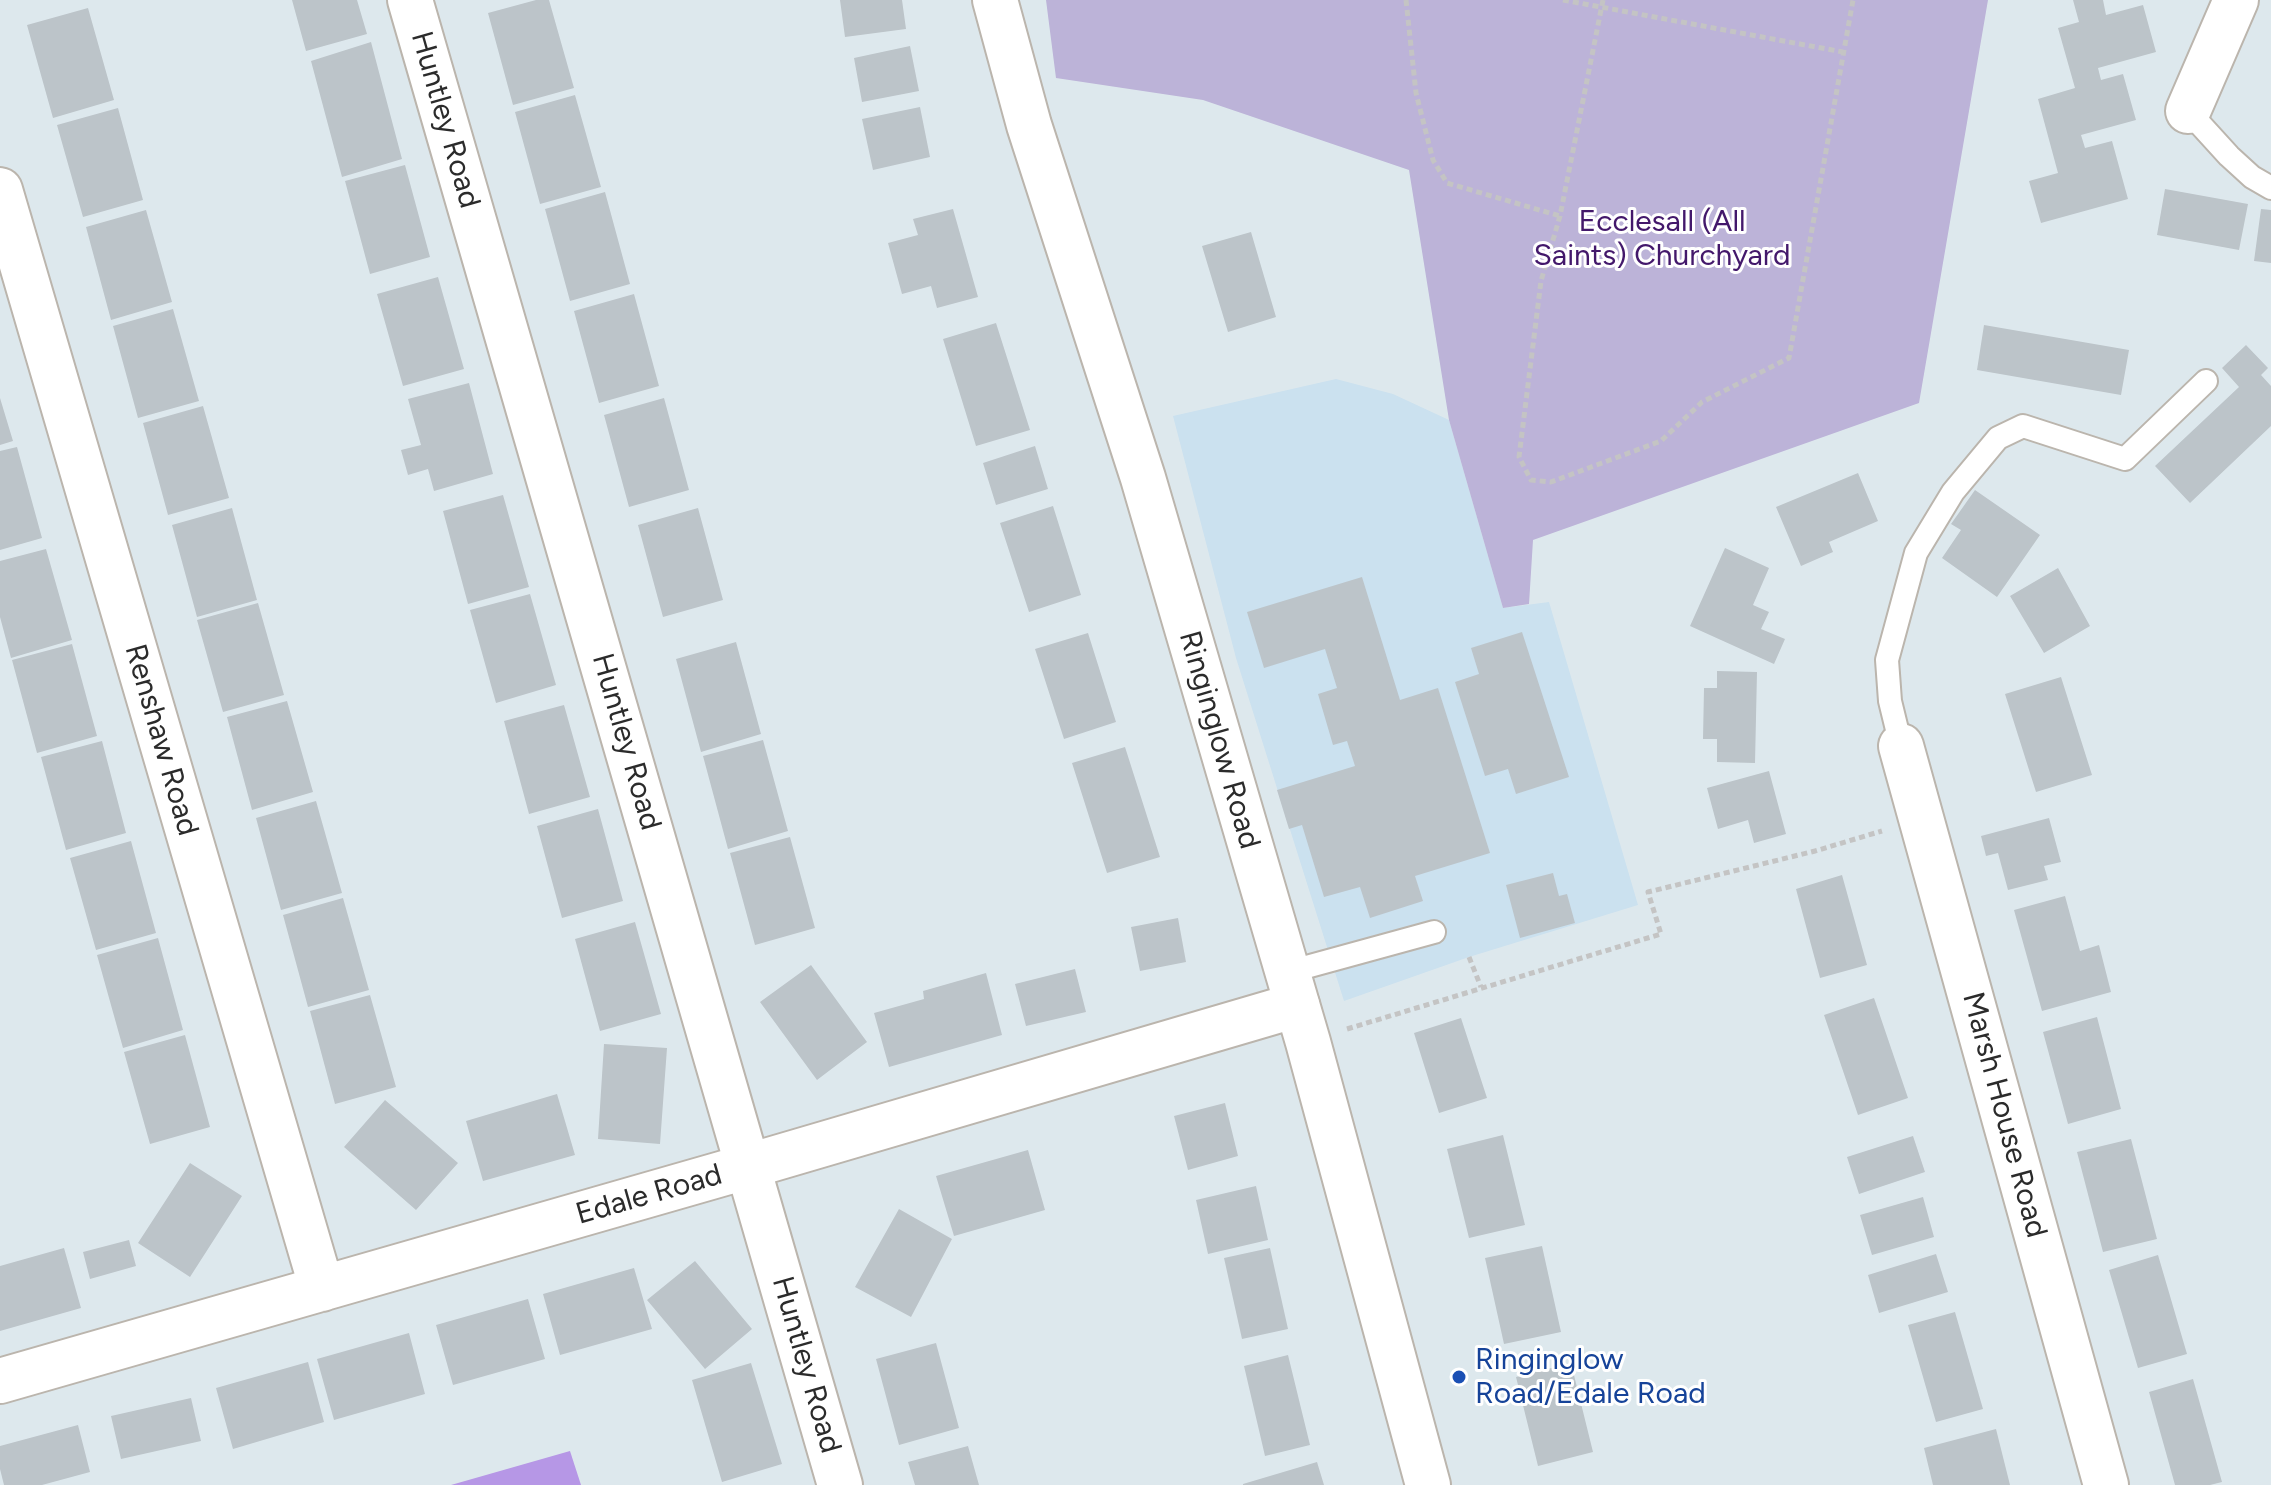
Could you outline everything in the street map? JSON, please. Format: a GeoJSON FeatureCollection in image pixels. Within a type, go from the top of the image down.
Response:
{"type":"FeatureCollection","features":[{"type":"Feature","properties":{"kind":"street","name":"Huntley Road"},"geometry":{"type":"LineString","coordinates":[[410,0],[840,1485]]}},
{"type":"Feature","properties":{"kind":"street","name":"Ringinglow Road"},"geometry":{"type":"LineString","coordinates":[[995,0],[1029,125],[1143,478],[1298,1006],[1428,1485]]}},
{"type":"Feature","properties":{"kind":"street"},"geometry":{"type":"LineString","coordinates":[[2188,111],[2236,0]]}},
{"type":"Feature","properties":{"kind":"street","name":"Renshaw Road"},"geometry":{"type":"LineString","coordinates":[[0,190],[322,1289]]}},
{"type":"Feature","properties":{"kind":"street","name":"Marsh House Road"},"geometry":{"type":"LineString","coordinates":[[1901,746],[2106,1485]]}},
{"type":"Feature","properties":{"kind":"street","name":"Edale Road"},"geometry":{"type":"LineString","coordinates":[[0,1381],[1298,1006]]}},
{"type":"Feature","properties":{"kind":"lane"},"geometry":{"type":"LineString","coordinates":[[2188,111],[2229,156],[2252,177],[2271,188]]}},
{"type":"Feature","properties":{"kind":"lane"},"geometry":{"type":"LineString","coordinates":[[1901,746],[1890,701],[1887,660],[1916,553],[1953,492],[1998,438],[2023,426],[2125,459],[2206,381]]}},
{"type":"Feature","properties":{"kind":"lane"},"geometry":{"type":"LineString","coordinates":[[1298,1006],[1434,932]]}},
{"type":"Feature","properties":{"kind":"path"},"geometry":{"type":"LineString","coordinates":[[1406,0],[1416,93],[1433,160],[1447,183],[1560,216]]}},
{"type":"Feature","properties":{"kind":"path"},"geometry":{"type":"LineString","coordinates":[[1563,0],[1843,52]]}},
{"type":"Feature","properties":{"kind":"path"},"geometry":{"type":"LineString","coordinates":[[1603,0],[1560,216],[1541,281],[1519,457],[1531,480],[1551,482],[1661,441],[1702,402],[1789,358],[1853,0]]}},
{"type":"Feature","properties":{"kind":"path"},"geometry":{"type":"LineString","coordinates":[[1298,1006],[1481,987],[1661,934],[1648,892],[1815,851],[1922,819]]}},
{"type":"Feature","properties":{"kind":"path"},"geometry":{"type":"LineString","coordinates":[[1469,957],[1481,987]]}},
{"type":"Feature","properties":{"kind":"shaded area"},"geometry":{"type":"Polygon","coordinates":[[[1336,379],[1393,394],[1449,420],[1503,608],[1549,602],[1638,905],[1469,957],[1344,1001],[1236,658],[1173,416],[1336,379]]]}},
{"type":"Feature","properties":{"kind":"shaded area"},"geometry":{"type":"Polygon","coordinates":[[[570,1451],[581,1485],[451,1485],[570,1451]]]}},
{"type":"Feature","properties":{"kind":"green space","name":"Ecclesall (All Saints) Churchyard"},"geometry":{"type":"Polygon","coordinates":[[[1046,0],[1988,0],[1919,403],[1533,540],[1529,604],[1503,608],[1449,420],[1409,170],[1203,100],[1056,78],[1046,0]]]}},
{"type":"Feature","properties":{"kind":"building"},"geometry":{"type":"Polygon","coordinates":[[[292,0],[357,0],[367,34],[306,51],[292,0]]]}},
{"type":"Feature","properties":{"kind":"building"},"geometry":{"type":"Polygon","coordinates":[[[536,0],[549,0],[574,88],[513,105],[488,13],[536,0]]]}},
{"type":"Feature","properties":{"kind":"building"},"geometry":{"type":"Polygon","coordinates":[[[840,0],[902,0],[906,29],[845,37],[840,0]]]}},
{"type":"Feature","properties":{"kind":"building"},"geometry":{"type":"Polygon","coordinates":[[[2073,0],[2103,0],[2106,15],[2143,5],[2156,52],[2098,68],[2101,80],[2123,74],[2136,120],[2081,135],[2085,148],[2112,141],[2128,199],[2041,223],[2029,181],[2058,173],[2038,99],[2075,88],[2058,28],[2079,22],[2073,0]]]}},
{"type":"Feature","properties":{"kind":"building"},"geometry":{"type":"Polygon","coordinates":[[[88,8],[114,100],[53,118],[27,25],[88,8]]]}},
{"type":"Feature","properties":{"kind":"building"},"geometry":{"type":"Polygon","coordinates":[[[371,42],[402,159],[342,177],[311,61],[371,42]]]}},
{"type":"Feature","properties":{"kind":"building"},"geometry":{"type":"Polygon","coordinates":[[[910,46],[919,91],[862,102],[854,58],[910,46]]]}},
{"type":"Feature","properties":{"kind":"building"},"geometry":{"type":"Polygon","coordinates":[[[575,95],[601,187],[540,204],[515,112],[575,95]]]}},
{"type":"Feature","properties":{"kind":"building"},"geometry":{"type":"Polygon","coordinates":[[[920,107],[930,157],[873,170],[862,119],[920,107]]]}},
{"type":"Feature","properties":{"kind":"building"},"geometry":{"type":"Polygon","coordinates":[[[118,108],[143,200],[83,217],[57,125],[118,108]]]}},
{"type":"Feature","properties":{"kind":"building"},"geometry":{"type":"Polygon","coordinates":[[[405,165],[430,257],[370,274],[345,181],[405,165]]]}},
{"type":"Feature","properties":{"kind":"building"},"geometry":{"type":"Polygon","coordinates":[[[2165,189],[2248,204],[2239,250],[2157,235],[2165,189]]]}},
{"type":"Feature","properties":{"kind":"building"},"geometry":{"type":"Polygon","coordinates":[[[605,192],[630,284],[570,301],[545,209],[605,192]]]}},
{"type":"Feature","properties":{"kind":"building"},"geometry":{"type":"Polygon","coordinates":[[[953,209],[978,297],[937,308],[931,286],[902,294],[888,243],[918,235],[913,219],[953,209]]]}},
{"type":"Feature","properties":{"kind":"building"},"geometry":{"type":"Polygon","coordinates":[[[2261,209],[2271,210],[2271,263],[2254,261],[2261,209]]]}},
{"type":"Feature","properties":{"kind":"building"},"geometry":{"type":"Polygon","coordinates":[[[146,210],[172,302],[111,320],[86,227],[146,210]]]}},
{"type":"Feature","properties":{"kind":"building"},"geometry":{"type":"Polygon","coordinates":[[[1251,232],[1276,317],[1228,332],[1202,246],[1251,232]]]}},
{"type":"Feature","properties":{"kind":"building"},"geometry":{"type":"Polygon","coordinates":[[[438,277],[464,369],[403,386],[377,294],[438,277]]]}},
{"type":"Feature","properties":{"kind":"building"},"geometry":{"type":"Polygon","coordinates":[[[634,294],[659,386],[599,403],[574,311],[634,294]]]}},
{"type":"Feature","properties":{"kind":"building"},"geometry":{"type":"Polygon","coordinates":[[[173,309],[199,401],[138,418],[113,326],[173,309]]]}},
{"type":"Feature","properties":{"kind":"building"},"geometry":{"type":"Polygon","coordinates":[[[996,323],[1030,430],[976,446],[943,339],[996,323]]]}},
{"type":"Feature","properties":{"kind":"building"},"geometry":{"type":"Polygon","coordinates":[[[1984,325],[2129,350],[2121,395],[1977,370],[1984,325]]]}},
{"type":"Feature","properties":{"kind":"building"},"geometry":{"type":"Polygon","coordinates":[[[2246,345],[2268,368],[2261,375],[2271,386],[2271,426],[2190,503],[2155,466],[2239,387],[2222,368],[2246,345]]]}},
{"type":"Feature","properties":{"kind":"building"},"geometry":{"type":"Polygon","coordinates":[[[469,383],[493,474],[434,491],[428,469],[408,475],[401,450],[421,445],[408,399],[469,383]]]}},
{"type":"Feature","properties":{"kind":"building"},"geometry":{"type":"Polygon","coordinates":[[[0,398],[13,441],[0,445],[0,398]]]}},
{"type":"Feature","properties":{"kind":"building"},"geometry":{"type":"Polygon","coordinates":[[[664,398],[689,490],[629,507],[604,415],[664,398]]]}},
{"type":"Feature","properties":{"kind":"building"},"geometry":{"type":"Polygon","coordinates":[[[203,406],[229,498],[168,515],[143,423],[203,406]]]}},
{"type":"Feature","properties":{"kind":"building"},"geometry":{"type":"Polygon","coordinates":[[[1035,446],[1048,489],[996,505],[983,463],[1035,446]]]}},
{"type":"Feature","properties":{"kind":"building"},"geometry":{"type":"Polygon","coordinates":[[[17,447],[42,538],[0,550],[0,451],[17,447]]]}},
{"type":"Feature","properties":{"kind":"building"},"geometry":{"type":"Polygon","coordinates":[[[1858,473],[1878,521],[1829,542],[1833,552],[1801,566],[1776,507],[1858,473]]]}},
{"type":"Feature","properties":{"kind":"building"},"geometry":{"type":"Polygon","coordinates":[[[1975,490],[2040,535],[1997,597],[1942,558],[1961,530],[1951,524],[1975,490]]]}},
{"type":"Feature","properties":{"kind":"building"},"geometry":{"type":"Polygon","coordinates":[[[503,495],[529,587],[468,604],[443,511],[503,495]]]}},
{"type":"Feature","properties":{"kind":"building"},"geometry":{"type":"Polygon","coordinates":[[[1053,506],[1081,595],[1029,612],[1000,523],[1053,506]]]}},
{"type":"Feature","properties":{"kind":"building"},"geometry":{"type":"Polygon","coordinates":[[[232,508],[257,600],[197,617],[172,525],[232,508]]]}},
{"type":"Feature","properties":{"kind":"building"},"geometry":{"type":"Polygon","coordinates":[[[698,508],[723,600],[663,617],[638,525],[698,508]]]}},
{"type":"Feature","properties":{"kind":"building"},"geometry":{"type":"Polygon","coordinates":[[[1725,548],[1769,568],[1753,605],[1769,612],[1761,629],[1785,639],[1774,664],[1690,626],[1725,548]]]}},
{"type":"Feature","properties":{"kind":"building"},"geometry":{"type":"Polygon","coordinates":[[[46,549],[72,640],[11,658],[0,617],[0,561],[46,549]]]}},
{"type":"Feature","properties":{"kind":"building"},"geometry":{"type":"Polygon","coordinates":[[[2058,568],[2090,626],[2044,653],[2010,596],[2058,568]]]}},
{"type":"Feature","properties":{"kind":"building"},"geometry":{"type":"Polygon","coordinates":[[[1362,577],[1400,700],[1438,688],[1490,853],[1415,876],[1423,901],[1370,918],[1360,887],[1324,897],[1302,825],[1289,829],[1277,790],[1355,766],[1347,741],[1333,745],[1318,694],[1337,688],[1325,649],[1264,668],[1247,612],[1362,577]]]}},
{"type":"Feature","properties":{"kind":"building"},"geometry":{"type":"Polygon","coordinates":[[[530,594],[556,685],[496,703],[470,610],[530,594]]]}},
{"type":"Feature","properties":{"kind":"building"},"geometry":{"type":"Polygon","coordinates":[[[258,603],[284,695],[223,712],[197,620],[258,603]]]}},
{"type":"Feature","properties":{"kind":"building"},"geometry":{"type":"Polygon","coordinates":[[[1522,632],[1569,777],[1516,794],[1508,769],[1485,776],[1455,682],[1479,674],[1471,648],[1522,632]]]}},
{"type":"Feature","properties":{"kind":"building"},"geometry":{"type":"Polygon","coordinates":[[[1088,633],[1116,722],[1064,739],[1035,649],[1088,633]]]}},
{"type":"Feature","properties":{"kind":"building"},"geometry":{"type":"Polygon","coordinates":[[[736,642],[761,734],[701,752],[676,659],[736,642]]]}},
{"type":"Feature","properties":{"kind":"building"},"geometry":{"type":"Polygon","coordinates":[[[72,644],[97,736],[37,753],[12,660],[72,644]]]}},
{"type":"Feature","properties":{"kind":"building"},"geometry":{"type":"Polygon","coordinates":[[[1717,671],[1757,672],[1755,763],[1717,762],[1717,739],[1703,739],[1704,688],[1717,688],[1717,671]]]}},
{"type":"Feature","properties":{"kind":"building"},"geometry":{"type":"Polygon","coordinates":[[[2061,677],[2092,775],[2036,792],[2005,694],[2061,677]]]}},
{"type":"Feature","properties":{"kind":"building"},"geometry":{"type":"Polygon","coordinates":[[[287,701],[313,792],[252,810],[227,717],[287,701]]]}},
{"type":"Feature","properties":{"kind":"building"},"geometry":{"type":"Polygon","coordinates":[[[564,705],[590,797],[529,814],[504,721],[564,705]]]}},
{"type":"Feature","properties":{"kind":"building"},"geometry":{"type":"Polygon","coordinates":[[[763,740],[788,831],[728,849],[703,756],[763,740]]]}},
{"type":"Feature","properties":{"kind":"building"},"geometry":{"type":"Polygon","coordinates":[[[102,741],[126,833],[66,850],[41,757],[102,741]]]}},
{"type":"Feature","properties":{"kind":"building"},"geometry":{"type":"Polygon","coordinates":[[[1125,747],[1160,857],[1107,873],[1072,763],[1125,747]]]}},
{"type":"Feature","properties":{"kind":"building"},"geometry":{"type":"Polygon","coordinates":[[[1769,771],[1786,834],[1754,843],[1748,820],[1718,829],[1707,788],[1769,771]]]}},
{"type":"Feature","properties":{"kind":"building"},"geometry":{"type":"Polygon","coordinates":[[[316,801],[342,893],[281,910],[256,818],[316,801]]]}},
{"type":"Feature","properties":{"kind":"building"},"geometry":{"type":"Polygon","coordinates":[[[598,809],[623,901],[562,918],[537,826],[598,809]]]}},
{"type":"Feature","properties":{"kind":"building"},"geometry":{"type":"Polygon","coordinates":[[[2049,818],[2061,862],[2044,866],[2048,880],[2008,890],[1998,853],[1986,856],[1981,836],[2049,818]]]}},
{"type":"Feature","properties":{"kind":"building"},"geometry":{"type":"Polygon","coordinates":[[[790,837],[815,928],[755,945],[730,853],[790,837]]]}},
{"type":"Feature","properties":{"kind":"building"},"geometry":{"type":"Polygon","coordinates":[[[131,841],[156,933],[96,950],[70,858],[131,841]]]}},
{"type":"Feature","properties":{"kind":"building"},"geometry":{"type":"Polygon","coordinates":[[[1553,873],[1559,896],[1567,894],[1575,923],[1520,938],[1506,885],[1553,873]]]}},
{"type":"Feature","properties":{"kind":"building"},"geometry":{"type":"Polygon","coordinates":[[[1842,875],[1867,965],[1820,978],[1796,889],[1842,875]]]}},
{"type":"Feature","properties":{"kind":"building"},"geometry":{"type":"Polygon","coordinates":[[[2065,896],[2080,951],[2099,945],[2111,992],[2042,1011],[2014,910],[2065,896]]]}},
{"type":"Feature","properties":{"kind":"building"},"geometry":{"type":"Polygon","coordinates":[[[343,898],[369,990],[308,1007],[283,915],[343,898]]]}},
{"type":"Feature","properties":{"kind":"building"},"geometry":{"type":"Polygon","coordinates":[[[1178,918],[1186,962],[1140,971],[1131,927],[1178,918]]]}},
{"type":"Feature","properties":{"kind":"building"},"geometry":{"type":"Polygon","coordinates":[[[635,922],[661,1014],[600,1031],[575,939],[635,922]]]}},
{"type":"Feature","properties":{"kind":"building"},"geometry":{"type":"Polygon","coordinates":[[[158,938],[183,1030],[123,1048],[97,955],[158,938]]]}},
{"type":"Feature","properties":{"kind":"building"},"geometry":{"type":"Polygon","coordinates":[[[811,965],[867,1042],[817,1080],[760,1002],[811,965]]]}},
{"type":"Feature","properties":{"kind":"building"},"geometry":{"type":"Polygon","coordinates":[[[1075,969],[1086,1012],[1026,1026],[1015,984],[1075,969]]]}},
{"type":"Feature","properties":{"kind":"building"},"geometry":{"type":"Polygon","coordinates":[[[986,973],[1002,1035],[889,1067],[874,1013],[924,999],[923,991],[986,973]]]}},
{"type":"Feature","properties":{"kind":"building"},"geometry":{"type":"Polygon","coordinates":[[[370,995],[396,1087],[335,1104],[310,1011],[370,995]]]}},
{"type":"Feature","properties":{"kind":"building"},"geometry":{"type":"Polygon","coordinates":[[[1874,998],[1908,1098],[1858,1115],[1824,1015],[1874,998]]]}},
{"type":"Feature","properties":{"kind":"building"},"geometry":{"type":"Polygon","coordinates":[[[2097,1017],[2121,1109],[2068,1124],[2043,1032],[2097,1017]]]}},
{"type":"Feature","properties":{"kind":"building"},"geometry":{"type":"Polygon","coordinates":[[[1461,1018],[1487,1098],[1439,1113],[1414,1033],[1461,1018]]]}},
{"type":"Feature","properties":{"kind":"building"},"geometry":{"type":"Polygon","coordinates":[[[185,1035],[210,1127],[150,1144],[124,1052],[185,1035]]]}},
{"type":"Feature","properties":{"kind":"building"},"geometry":{"type":"Polygon","coordinates":[[[604,1044],[667,1048],[660,1144],[598,1139],[604,1044]]]}},
{"type":"Feature","properties":{"kind":"building"},"geometry":{"type":"Polygon","coordinates":[[[557,1094],[575,1155],[483,1181],[466,1121],[557,1094]]]}},
{"type":"Feature","properties":{"kind":"building"},"geometry":{"type":"Polygon","coordinates":[[[385,1100],[458,1163],[416,1210],[344,1147],[385,1100]]]}},
{"type":"Feature","properties":{"kind":"building"},"geometry":{"type":"Polygon","coordinates":[[[1225,1103],[1238,1156],[1188,1170],[1174,1116],[1225,1103]]]}},
{"type":"Feature","properties":{"kind":"building"},"geometry":{"type":"Polygon","coordinates":[[[1503,1135],[1525,1225],[1469,1238],[1447,1149],[1503,1135]]]}},
{"type":"Feature","properties":{"kind":"building"},"geometry":{"type":"Polygon","coordinates":[[[1913,1136],[1925,1172],[1859,1194],[1847,1157],[1913,1136]]]}},
{"type":"Feature","properties":{"kind":"building"},"geometry":{"type":"Polygon","coordinates":[[[2131,1139],[2157,1239],[2103,1252],[2077,1152],[2131,1139]]]}},
{"type":"Feature","properties":{"kind":"building"},"geometry":{"type":"Polygon","coordinates":[[[1028,1150],[1045,1210],[954,1236],[936,1176],[1028,1150]]]}},
{"type":"Feature","properties":{"kind":"building"},"geometry":{"type":"Polygon","coordinates":[[[190,1163],[242,1196],[190,1277],[138,1243],[190,1163]]]}},
{"type":"Feature","properties":{"kind":"building"},"geometry":{"type":"Polygon","coordinates":[[[1256,1186],[1268,1240],[1208,1254],[1196,1200],[1256,1186]]]}},
{"type":"Feature","properties":{"kind":"building"},"geometry":{"type":"Polygon","coordinates":[[[1923,1197],[1934,1237],[1872,1255],[1860,1215],[1923,1197]]]}},
{"type":"Feature","properties":{"kind":"building"},"geometry":{"type":"Polygon","coordinates":[[[899,1209],[952,1239],[911,1317],[855,1287],[899,1209]]]}},
{"type":"Feature","properties":{"kind":"building"},"geometry":{"type":"Polygon","coordinates":[[[129,1240],[136,1266],[90,1279],[83,1252],[129,1240]]]}},
{"type":"Feature","properties":{"kind":"building"},"geometry":{"type":"Polygon","coordinates":[[[1542,1246],[1561,1332],[1504,1344],[1485,1258],[1542,1246]]]}},
{"type":"Feature","properties":{"kind":"building"},"geometry":{"type":"Polygon","coordinates":[[[64,1248],[81,1308],[0,1331],[0,1266],[64,1248]]]}},
{"type":"Feature","properties":{"kind":"building"},"geometry":{"type":"Polygon","coordinates":[[[1270,1248],[1288,1329],[1242,1339],[1224,1258],[1270,1248]]]}},
{"type":"Feature","properties":{"kind":"building"},"geometry":{"type":"Polygon","coordinates":[[[1936,1254],[1948,1292],[1879,1313],[1868,1275],[1936,1254]]]}},
{"type":"Feature","properties":{"kind":"building"},"geometry":{"type":"Polygon","coordinates":[[[2158,1255],[2187,1354],[2138,1368],[2109,1270],[2158,1255]]]}},
{"type":"Feature","properties":{"kind":"building"},"geometry":{"type":"Polygon","coordinates":[[[695,1261],[752,1329],[705,1369],[647,1300],[695,1261]]]}},
{"type":"Feature","properties":{"kind":"building"},"geometry":{"type":"Polygon","coordinates":[[[634,1268],[652,1329],[560,1355],[543,1294],[634,1268]]]}},
{"type":"Feature","properties":{"kind":"building"},"geometry":{"type":"Polygon","coordinates":[[[528,1299],[545,1359],[453,1385],[436,1325],[528,1299]]]}},
{"type":"Feature","properties":{"kind":"building"},"geometry":{"type":"Polygon","coordinates":[[[1955,1312],[1983,1409],[1936,1422],[1908,1325],[1955,1312]]]}},
{"type":"Feature","properties":{"kind":"building"},"geometry":{"type":"Polygon","coordinates":[[[409,1333],[425,1394],[334,1420],[317,1359],[409,1333]]]}},
{"type":"Feature","properties":{"kind":"building"},"geometry":{"type":"Polygon","coordinates":[[[936,1343],[959,1428],[899,1445],[876,1359],[936,1343]]]}},
{"type":"Feature","properties":{"kind":"building"},"geometry":{"type":"Polygon","coordinates":[[[1288,1355],[1310,1445],[1265,1456],[1244,1366],[1288,1355]]]}},
{"type":"Feature","properties":{"kind":"building"},"geometry":{"type":"Polygon","coordinates":[[[308,1362],[324,1422],[233,1449],[216,1388],[308,1362]]]}},
{"type":"Feature","properties":{"kind":"building"},"geometry":{"type":"Polygon","coordinates":[[[751,1363],[782,1464],[722,1482],[692,1380],[751,1363]]]}},
{"type":"Feature","properties":{"kind":"building"},"geometry":{"type":"Polygon","coordinates":[[[1571,1363],[1593,1452],[1538,1466],[1516,1377],[1571,1363]]]}},
{"type":"Feature","properties":{"kind":"building"},"geometry":{"type":"Polygon","coordinates":[[[2193,1379],[2222,1482],[2175,1485],[2149,1392],[2193,1379]]]}},
{"type":"Feature","properties":{"kind":"building"},"geometry":{"type":"Polygon","coordinates":[[[191,1398],[201,1441],[121,1459],[111,1416],[191,1398]]]}},
{"type":"Feature","properties":{"kind":"building"},"geometry":{"type":"Polygon","coordinates":[[[78,1425],[90,1472],[42,1485],[4,1485],[0,1446],[78,1425]]]}},
{"type":"Feature","properties":{"kind":"building"},"geometry":{"type":"Polygon","coordinates":[[[1996,1429],[2010,1485],[1933,1485],[1924,1448],[1996,1429]]]}},
{"type":"Feature","properties":{"kind":"building"},"geometry":{"type":"Polygon","coordinates":[[[968,1446],[979,1485],[915,1485],[908,1462],[968,1446]]]}},
{"type":"Feature","properties":{"kind":"building"},"geometry":{"type":"Polygon","coordinates":[[[1317,1462],[1324,1485],[1243,1485],[1243,1484],[1317,1462]]]}},
{"type":"Feature","properties":{"kind":"place","name":"Ringinglow Road/Edale Road"},"geometry":{"type":"Point","coordinates":[1459,1377]}}]}
